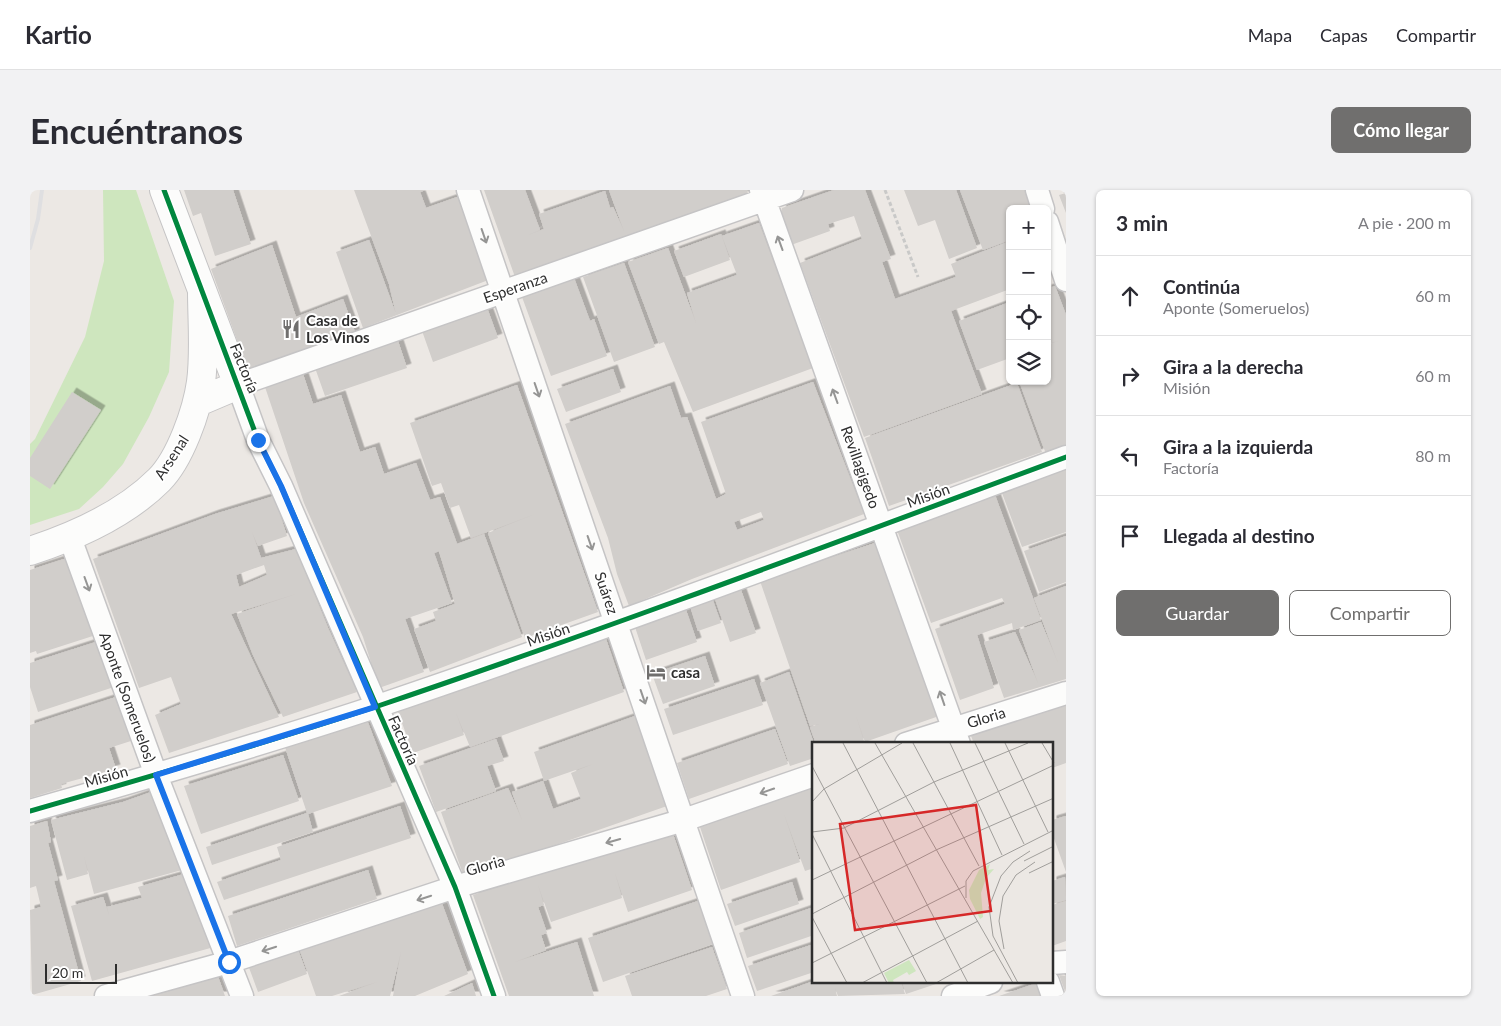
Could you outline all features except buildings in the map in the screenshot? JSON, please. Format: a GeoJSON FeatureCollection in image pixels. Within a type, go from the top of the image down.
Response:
{"type":"FeatureCollection","features":[{"type":"Feature","properties":{"kind":"street","name":"Factoría"},"geometry":{"type":"LineString","coordinates":[[164,190],[258,440],[281,486],[375,707],[455,887],[494,996]]}},
{"type":"Feature","properties":{"kind":"street","name":"Suárez"},"geometry":{"type":"LineString","coordinates":[[468,190],[618,623],[743,996]]}},
{"type":"Feature","properties":{"kind":"street","name":"Esperanza"},"geometry":{"type":"LineString","coordinates":[[238,385],[503,291],[763,195],[792,190]]}},
{"type":"Feature","properties":{"kind":"street"},"geometry":{"type":"LineString","coordinates":[[1037,190],[1042,205]]}},
{"type":"Feature","properties":{"kind":"street","name":"Revillagigedo"},"geometry":{"type":"LineString","coordinates":[[763,195],[956,736]]}},
{"type":"Feature","properties":{"kind":"street"},"geometry":{"type":"LineString","coordinates":[[1051,234],[1066,280]]}},
{"type":"Feature","properties":{"kind":"street","name":"Arsenal"},"geometry":{"type":"LineString","coordinates":[[30,551],[70,538],[123,509],[160,479],[186,438],[198,402],[202,380],[202,291]]}},
{"type":"Feature","properties":{"kind":"street"},"geometry":{"type":"LineString","coordinates":[[198,402],[238,385]]}},
{"type":"Feature","properties":{"kind":"street","name":"Misión"},"geometry":{"type":"LineString","coordinates":[[30,811],[156,775],[375,707],[618,623],[1066,457]]}},
{"type":"Feature","properties":{"kind":"street","name":"Aponte (Someruelos)"},"geometry":{"type":"LineString","coordinates":[[70,538],[156,775],[242,996]]}},
{"type":"Feature","properties":{"kind":"street","name":"Gloria"},"geometry":{"type":"LineString","coordinates":[[918,742],[956,736],[1066,693]]}},
{"type":"Feature","properties":{"kind":"street","name":"Gloria"},"geometry":{"type":"LineString","coordinates":[[106,996],[229,962],[455,887],[684,820],[812,776]]}},
{"type":"Feature","properties":{"kind":"street"},"geometry":{"type":"LineString","coordinates":[[953,996],[986,984]]}},
{"type":"Feature","properties":{"kind":"street"},"geometry":{"type":"LineString","coordinates":[[1049,984],[1053,996]]}},
{"type":"Feature","properties":{"kind":"path"},"geometry":{"type":"LineString","coordinates":[[885,190],[918,277]]}},
{"type":"Feature","properties":{"kind":"green space"},"geometry":{"type":"Polygon","coordinates":[[[103,190],[136,190],[174,301],[169,372],[149,417],[123,464],[103,487],[79,509],[30,525],[30,444],[35,439],[85,337],[104,261],[103,190]]]}},
{"type":"Feature","properties":{"kind":"railway"},"geometry":{"type":"LineString","coordinates":[[30,248],[38,219],[42,190]]}},
{"type":"Feature","properties":{"kind":"cycle path"},"geometry":{"type":"LineString","coordinates":[[164,190],[258,440],[281,486],[455,887],[494,996]]}},
{"type":"Feature","properties":{"kind":"cycle path"},"geometry":{"type":"LineString","coordinates":[[30,811],[291,734],[378,706],[809,553],[1066,457]]}},
{"type":"Feature","properties":{"kind":"place","name":"Casa de Los Vinos"},"geometry":{"type":"Point","coordinates":[291,329]}},
{"type":"Feature","properties":{"kind":"place","name":"casa"},"geometry":{"type":"Point","coordinates":[656,672]}},
{"type":"Feature","properties":{"kind":"route"},"geometry":{"type":"LineString","coordinates":[[229,962],[156,775],[375,707],[281,486],[258,440]]}}]}
